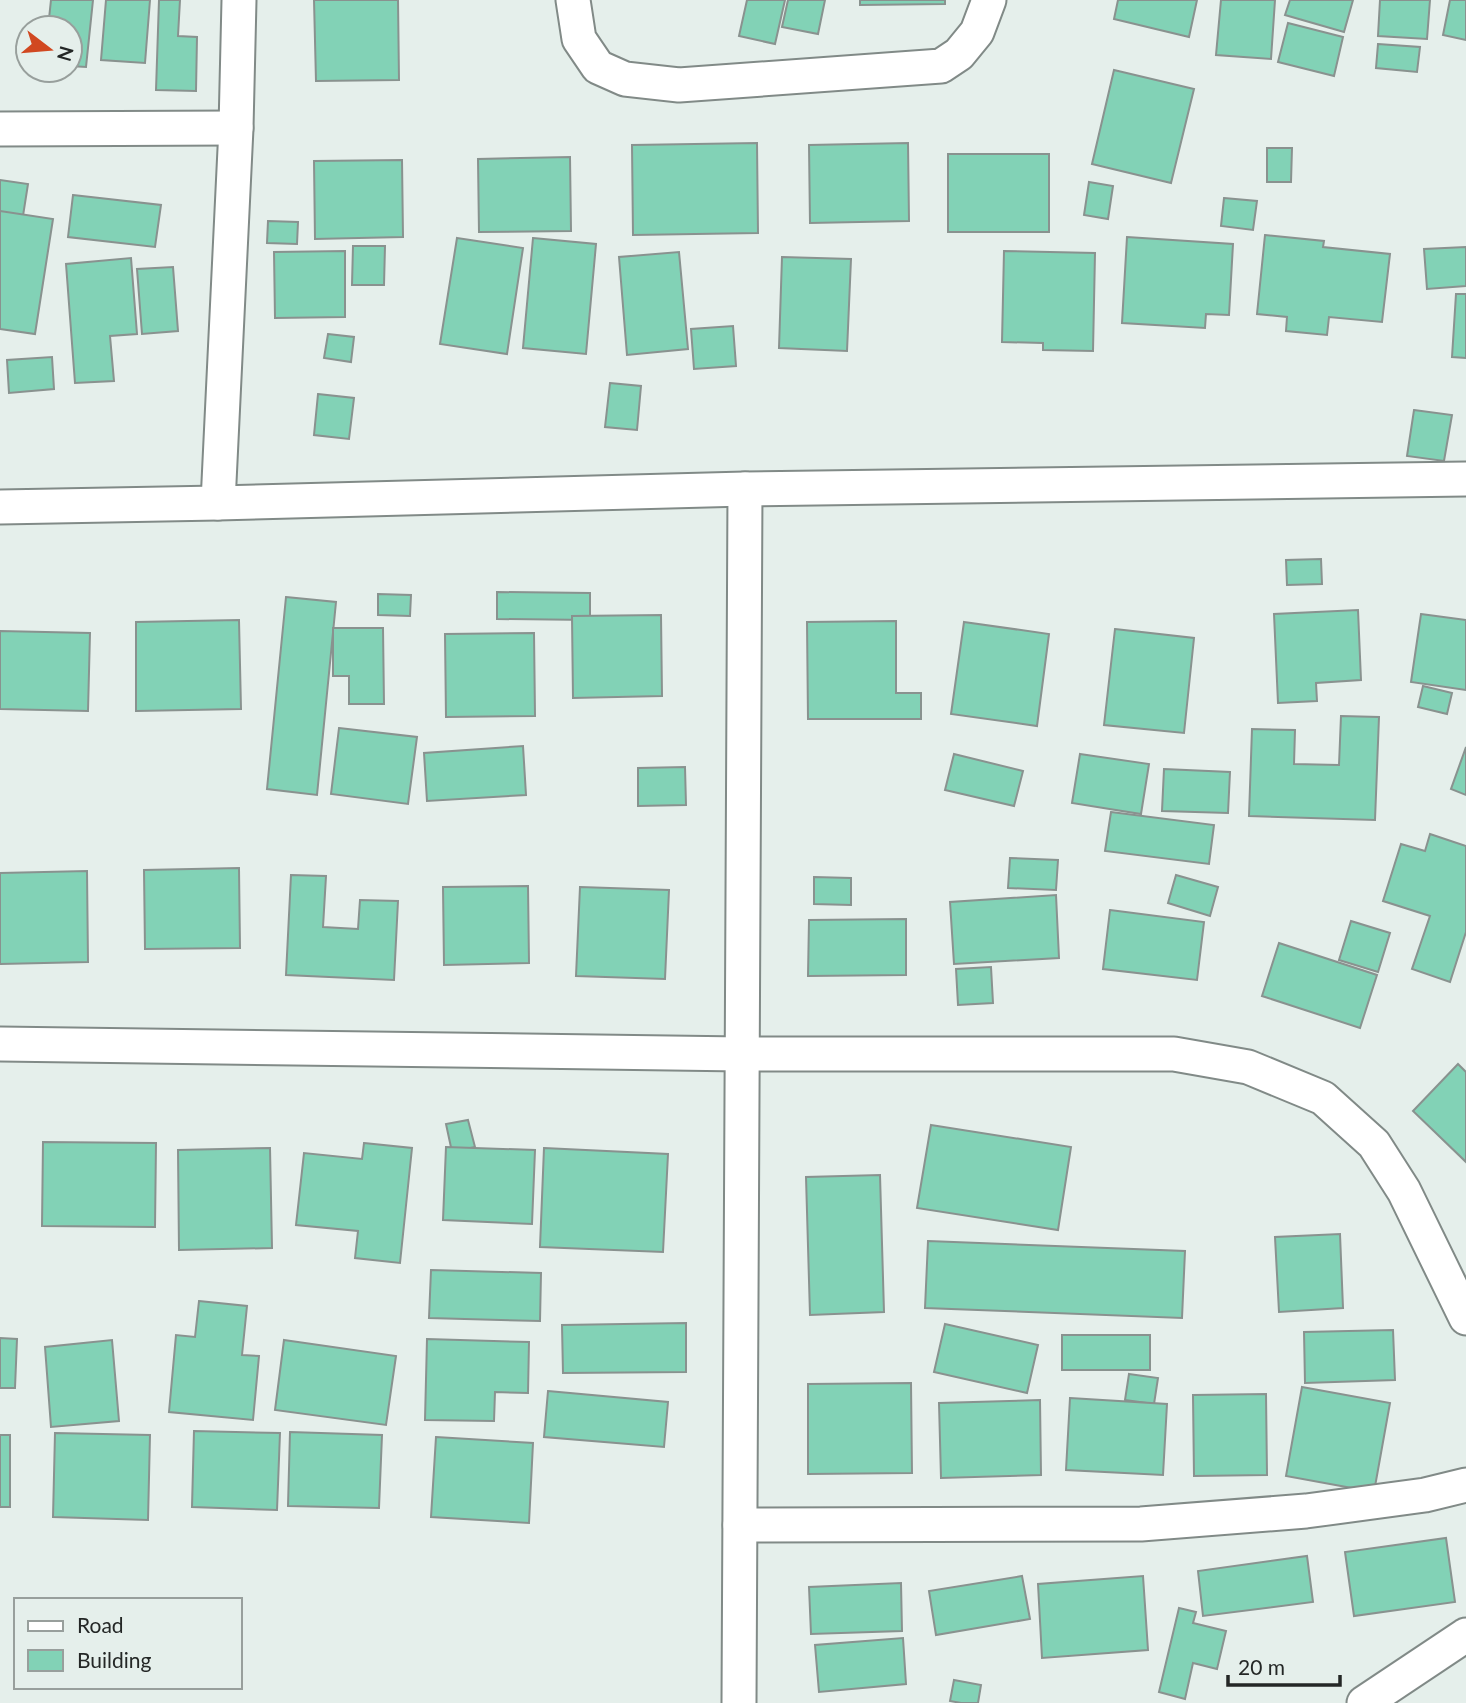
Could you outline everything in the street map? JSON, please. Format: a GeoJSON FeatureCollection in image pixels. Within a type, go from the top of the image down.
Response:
{"type":"FeatureCollection","features":[{"type":"Feature","properties":{"kind":"street"},"geometry":{"type":"LineString","coordinates":[[218,503],[236,128],[239,0]]}},
{"type":"Feature","properties":{"kind":"street"},"geometry":{"type":"LineString","coordinates":[[573,0],[579,39],[598,67],[625,79],[679,85],[941,66],[959,54],[977,32],[989,0]]}},
{"type":"Feature","properties":{"kind":"street"},"geometry":{"type":"LineString","coordinates":[[0,129],[236,128]]}},
{"type":"Feature","properties":{"kind":"street"},"geometry":{"type":"LineString","coordinates":[[0,507],[745,489],[1466,479]]}},
{"type":"Feature","properties":{"kind":"street"},"geometry":{"type":"LineString","coordinates":[[740,1703],[745,489]]}},
{"type":"Feature","properties":{"kind":"street"},"geometry":{"type":"LineString","coordinates":[[0,1044],[742,1054],[1174,1054],[1248,1067],[1323,1098],[1374,1144],[1404,1191],[1466,1318]]}},
{"type":"Feature","properties":{"kind":"street"},"geometry":{"type":"LineString","coordinates":[[740,1525],[1141,1524],[1306,1511],[1425,1495],[1466,1485]]}},
{"type":"Feature","properties":{"kind":"street"},"geometry":{"type":"LineString","coordinates":[[1364,1703],[1466,1636]]}},
{"type":"Feature","properties":{"kind":"building"},"geometry":{"type":"Polygon","coordinates":[[[51,0],[93,0],[86,67],[84,14],[50,14],[51,0]]]}},
{"type":"Feature","properties":{"kind":"building"},"geometry":{"type":"Polygon","coordinates":[[[106,0],[150,0],[145,63],[101,60],[106,0]]]}},
{"type":"Feature","properties":{"kind":"building"},"geometry":{"type":"Polygon","coordinates":[[[159,0],[180,0],[178,36],[197,37],[196,91],[156,90],[159,0]]]}},
{"type":"Feature","properties":{"kind":"building"},"geometry":{"type":"Polygon","coordinates":[[[314,0],[398,0],[399,80],[316,81],[314,0]]]}},
{"type":"Feature","properties":{"kind":"building"},"geometry":{"type":"Polygon","coordinates":[[[747,0],[785,0],[775,44],[739,36],[747,0]]]}},
{"type":"Feature","properties":{"kind":"building"},"geometry":{"type":"Polygon","coordinates":[[[788,0],[825,0],[818,34],[782,27],[788,0]]]}},
{"type":"Feature","properties":{"kind":"building"},"geometry":{"type":"Polygon","coordinates":[[[860,0],[945,0],[945,4],[860,5],[860,0]]]}},
{"type":"Feature","properties":{"kind":"building"},"geometry":{"type":"Polygon","coordinates":[[[1118,0],[1197,0],[1189,37],[1114,19],[1118,0]]]}},
{"type":"Feature","properties":{"kind":"building"},"geometry":{"type":"Polygon","coordinates":[[[1221,0],[1275,0],[1271,59],[1216,55],[1221,0]]]}},
{"type":"Feature","properties":{"kind":"building"},"geometry":{"type":"Polygon","coordinates":[[[1290,0],[1353,0],[1344,32],[1285,15],[1290,0]]]}},
{"type":"Feature","properties":{"kind":"building"},"geometry":{"type":"Polygon","coordinates":[[[1380,0],[1430,0],[1427,39],[1378,36],[1380,0]]]}},
{"type":"Feature","properties":{"kind":"building"},"geometry":{"type":"Polygon","coordinates":[[[1450,0],[1466,0],[1466,40],[1443,35],[1450,0]]]}},
{"type":"Feature","properties":{"kind":"building"},"geometry":{"type":"Polygon","coordinates":[[[1288,23],[1343,37],[1334,76],[1278,62],[1288,23]]]}},
{"type":"Feature","properties":{"kind":"building"},"geometry":{"type":"Polygon","coordinates":[[[1378,44],[1420,47],[1417,72],[1376,68],[1378,44]]]}},
{"type":"Feature","properties":{"kind":"building"},"geometry":{"type":"Polygon","coordinates":[[[1114,70],[1194,89],[1171,183],[1092,164],[1114,70]]]}},
{"type":"Feature","properties":{"kind":"building"},"geometry":{"type":"Polygon","coordinates":[[[757,143],[758,233],[633,235],[632,145],[757,143]]]}},
{"type":"Feature","properties":{"kind":"building"},"geometry":{"type":"Polygon","coordinates":[[[908,143],[909,221],[810,223],[809,145],[908,143]]]}},
{"type":"Feature","properties":{"kind":"building"},"geometry":{"type":"Polygon","coordinates":[[[1267,148],[1292,148],[1291,182],[1267,182],[1267,148]]]}},
{"type":"Feature","properties":{"kind":"building"},"geometry":{"type":"Polygon","coordinates":[[[948,154],[1049,154],[1049,232],[948,232],[948,154]]]}},
{"type":"Feature","properties":{"kind":"building"},"geometry":{"type":"Polygon","coordinates":[[[570,157],[571,231],[479,232],[478,159],[570,157]]]}},
{"type":"Feature","properties":{"kind":"building"},"geometry":{"type":"Polygon","coordinates":[[[402,160],[403,237],[315,239],[314,161],[402,160]]]}},
{"type":"Feature","properties":{"kind":"building"},"geometry":{"type":"Polygon","coordinates":[[[0,180],[28,184],[23,216],[0,213],[0,180]]]}},
{"type":"Feature","properties":{"kind":"building"},"geometry":{"type":"Polygon","coordinates":[[[1089,182],[1113,186],[1108,219],[1084,215],[1089,182]]]}},
{"type":"Feature","properties":{"kind":"building"},"geometry":{"type":"Polygon","coordinates":[[[73,195],[161,205],[155,247],[68,237],[73,195]]]}},
{"type":"Feature","properties":{"kind":"building"},"geometry":{"type":"Polygon","coordinates":[[[1224,198],[1257,201],[1253,230],[1221,226],[1224,198]]]}},
{"type":"Feature","properties":{"kind":"building"},"geometry":{"type":"Polygon","coordinates":[[[0,211],[53,219],[35,334],[0,329],[0,211]]]}},
{"type":"Feature","properties":{"kind":"building"},"geometry":{"type":"Polygon","coordinates":[[[268,221],[298,222],[297,244],[267,243],[268,221]]]}},
{"type":"Feature","properties":{"kind":"building"},"geometry":{"type":"Polygon","coordinates":[[[1265,235],[1324,241],[1323,247],[1390,254],[1382,322],[1329,317],[1327,335],[1286,331],[1287,317],[1257,314],[1265,235]]]}},
{"type":"Feature","properties":{"kind":"building"},"geometry":{"type":"Polygon","coordinates":[[[1127,237],[1233,244],[1229,315],[1206,314],[1205,328],[1122,323],[1127,237]]]}},
{"type":"Feature","properties":{"kind":"building"},"geometry":{"type":"Polygon","coordinates":[[[457,238],[523,248],[507,354],[440,344],[457,238]]]}},
{"type":"Feature","properties":{"kind":"building"},"geometry":{"type":"Polygon","coordinates":[[[533,238],[596,244],[586,354],[523,348],[533,238]]]}},
{"type":"Feature","properties":{"kind":"building"},"geometry":{"type":"Polygon","coordinates":[[[353,246],[385,246],[384,285],[352,285],[353,246]]]}},
{"type":"Feature","properties":{"kind":"building"},"geometry":{"type":"Polygon","coordinates":[[[1466,247],[1466,286],[1427,289],[1424,249],[1466,247]]]}},
{"type":"Feature","properties":{"kind":"building"},"geometry":{"type":"Polygon","coordinates":[[[345,251],[345,317],[275,318],[274,252],[345,251]]]}},
{"type":"Feature","properties":{"kind":"building"},"geometry":{"type":"Polygon","coordinates":[[[1004,251],[1095,253],[1093,351],[1043,350],[1043,343],[1002,342],[1004,251]]]}},
{"type":"Feature","properties":{"kind":"building"},"geometry":{"type":"Polygon","coordinates":[[[679,252],[688,349],[627,355],[619,257],[679,252]]]}},
{"type":"Feature","properties":{"kind":"building"},"geometry":{"type":"Polygon","coordinates":[[[782,257],[851,259],[847,351],[779,348],[782,257]]]}},
{"type":"Feature","properties":{"kind":"building"},"geometry":{"type":"Polygon","coordinates":[[[131,258],[137,334],[110,336],[114,381],[75,383],[66,264],[131,258]]]}},
{"type":"Feature","properties":{"kind":"building"},"geometry":{"type":"Polygon","coordinates":[[[173,267],[178,331],[142,334],[137,269],[173,267]]]}},
{"type":"Feature","properties":{"kind":"building"},"geometry":{"type":"Polygon","coordinates":[[[1456,294],[1466,294],[1466,358],[1452,357],[1456,294]]]}},
{"type":"Feature","properties":{"kind":"building"},"geometry":{"type":"Polygon","coordinates":[[[733,326],[736,366],[694,369],[691,329],[733,326]]]}},
{"type":"Feature","properties":{"kind":"building"},"geometry":{"type":"Polygon","coordinates":[[[328,334],[354,337],[351,362],[324,358],[328,334]]]}},
{"type":"Feature","properties":{"kind":"building"},"geometry":{"type":"Polygon","coordinates":[[[52,357],[54,389],[9,393],[7,360],[52,357]]]}},
{"type":"Feature","properties":{"kind":"building"},"geometry":{"type":"Polygon","coordinates":[[[610,383],[641,386],[637,430],[605,427],[610,383]]]}},
{"type":"Feature","properties":{"kind":"building"},"geometry":{"type":"Polygon","coordinates":[[[318,394],[354,398],[349,439],[314,435],[318,394]]]}},
{"type":"Feature","properties":{"kind":"building"},"geometry":{"type":"Polygon","coordinates":[[[1414,410],[1452,415],[1444,461],[1407,456],[1414,410]]]}},
{"type":"Feature","properties":{"kind":"building"},"geometry":{"type":"Polygon","coordinates":[[[1321,559],[1322,584],[1287,585],[1286,560],[1321,559]]]}},
{"type":"Feature","properties":{"kind":"building"},"geometry":{"type":"Polygon","coordinates":[[[497,592],[590,593],[590,620],[497,619],[497,592]]]}},
{"type":"Feature","properties":{"kind":"building"},"geometry":{"type":"Polygon","coordinates":[[[378,594],[411,595],[410,616],[378,615],[378,594]]]}},
{"type":"Feature","properties":{"kind":"building"},"geometry":{"type":"Polygon","coordinates":[[[286,597],[336,602],[317,795],[267,789],[286,597]]]}},
{"type":"Feature","properties":{"kind":"building"},"geometry":{"type":"Polygon","coordinates":[[[1358,610],[1361,680],[1316,683],[1317,701],[1278,703],[1274,614],[1358,610]]]}},
{"type":"Feature","properties":{"kind":"building"},"geometry":{"type":"Polygon","coordinates":[[[1421,614],[1466,620],[1466,690],[1411,682],[1421,614]]]}},
{"type":"Feature","properties":{"kind":"building"},"geometry":{"type":"Polygon","coordinates":[[[661,615],[662,696],[573,698],[572,616],[661,615]]]}},
{"type":"Feature","properties":{"kind":"building"},"geometry":{"type":"Polygon","coordinates":[[[239,620],[241,709],[136,711],[136,622],[239,620]]]}},
{"type":"Feature","properties":{"kind":"building"},"geometry":{"type":"Polygon","coordinates":[[[896,621],[896,693],[921,693],[921,719],[808,719],[807,622],[896,621]]]}},
{"type":"Feature","properties":{"kind":"building"},"geometry":{"type":"Polygon","coordinates":[[[964,622],[1049,634],[1037,726],[951,714],[964,622]]]}},
{"type":"Feature","properties":{"kind":"building"},"geometry":{"type":"Polygon","coordinates":[[[333,628],[383,628],[384,704],[349,704],[349,676],[333,676],[333,628]]]}},
{"type":"Feature","properties":{"kind":"building"},"geometry":{"type":"Polygon","coordinates":[[[1115,629],[1194,638],[1184,733],[1104,725],[1115,629]]]}},
{"type":"Feature","properties":{"kind":"building"},"geometry":{"type":"Polygon","coordinates":[[[0,631],[90,633],[88,711],[0,709],[0,631]]]}},
{"type":"Feature","properties":{"kind":"building"},"geometry":{"type":"Polygon","coordinates":[[[534,633],[535,716],[446,717],[445,634],[534,633]]]}},
{"type":"Feature","properties":{"kind":"building"},"geometry":{"type":"Polygon","coordinates":[[[1423,686],[1452,693],[1447,714],[1418,707],[1423,686]]]}},
{"type":"Feature","properties":{"kind":"building"},"geometry":{"type":"Polygon","coordinates":[[[1341,716],[1379,717],[1375,820],[1249,816],[1252,729],[1295,730],[1294,764],[1339,765],[1341,716]]]}},
{"type":"Feature","properties":{"kind":"building"},"geometry":{"type":"Polygon","coordinates":[[[339,728],[417,737],[408,804],[331,794],[339,728]]]}},
{"type":"Feature","properties":{"kind":"building"},"geometry":{"type":"Polygon","coordinates":[[[523,746],[526,795],[427,801],[424,753],[523,746]]]}},
{"type":"Feature","properties":{"kind":"building"},"geometry":{"type":"Polygon","coordinates":[[[1466,747],[1466,795],[1451,789],[1466,747]]]}},
{"type":"Feature","properties":{"kind":"building"},"geometry":{"type":"Polygon","coordinates":[[[954,754],[1023,771],[1014,806],[945,790],[954,754]]]}},
{"type":"Feature","properties":{"kind":"building"},"geometry":{"type":"Polygon","coordinates":[[[1080,754],[1149,764],[1141,814],[1072,803],[1080,754]]]}},
{"type":"Feature","properties":{"kind":"building"},"geometry":{"type":"Polygon","coordinates":[[[685,767],[686,805],[638,806],[638,768],[685,767]]]}},
{"type":"Feature","properties":{"kind":"building"},"geometry":{"type":"Polygon","coordinates":[[[1164,769],[1230,772],[1228,813],[1162,811],[1164,769]]]}},
{"type":"Feature","properties":{"kind":"building"},"geometry":{"type":"Polygon","coordinates":[[[1111,812],[1214,825],[1209,864],[1105,851],[1111,812]]]}},
{"type":"Feature","properties":{"kind":"building"},"geometry":{"type":"Polygon","coordinates":[[[1430,834],[1466,846],[1466,932],[1450,982],[1412,969],[1430,916],[1383,901],[1401,844],[1425,851],[1430,834]]]}},
{"type":"Feature","properties":{"kind":"building"},"geometry":{"type":"Polygon","coordinates":[[[1010,858],[1058,860],[1056,890],[1008,888],[1010,858]]]}},
{"type":"Feature","properties":{"kind":"building"},"geometry":{"type":"Polygon","coordinates":[[[239,868],[240,948],[145,949],[144,870],[239,868]]]}},
{"type":"Feature","properties":{"kind":"building"},"geometry":{"type":"Polygon","coordinates":[[[87,871],[88,962],[0,964],[0,873],[87,871]]]}},
{"type":"Feature","properties":{"kind":"building"},"geometry":{"type":"Polygon","coordinates":[[[291,875],[326,876],[323,927],[358,929],[360,900],[398,901],[394,980],[286,975],[291,875]]]}},
{"type":"Feature","properties":{"kind":"building"},"geometry":{"type":"Polygon","coordinates":[[[1176,875],[1218,887],[1210,916],[1168,903],[1176,875]]]}},
{"type":"Feature","properties":{"kind":"building"},"geometry":{"type":"Polygon","coordinates":[[[814,877],[851,878],[851,905],[814,904],[814,877]]]}},
{"type":"Feature","properties":{"kind":"building"},"geometry":{"type":"Polygon","coordinates":[[[528,886],[529,963],[444,965],[443,887],[528,886]]]}},
{"type":"Feature","properties":{"kind":"building"},"geometry":{"type":"Polygon","coordinates":[[[580,887],[669,890],[665,979],[576,976],[580,887]]]}},
{"type":"Feature","properties":{"kind":"building"},"geometry":{"type":"Polygon","coordinates":[[[1056,895],[1059,958],[954,964],[950,902],[1056,895]]]}},
{"type":"Feature","properties":{"kind":"building"},"geometry":{"type":"Polygon","coordinates":[[[1110,910],[1204,922],[1197,980],[1103,969],[1110,910]]]}},
{"type":"Feature","properties":{"kind":"building"},"geometry":{"type":"Polygon","coordinates":[[[906,919],[906,975],[808,976],[809,920],[906,919]]]}},
{"type":"Feature","properties":{"kind":"building"},"geometry":{"type":"Polygon","coordinates":[[[1351,921],[1390,933],[1378,972],[1339,960],[1351,921]]]}},
{"type":"Feature","properties":{"kind":"building"},"geometry":{"type":"Polygon","coordinates":[[[1279,943],[1377,975],[1360,1028],[1262,996],[1279,943]]]}},
{"type":"Feature","properties":{"kind":"building"},"geometry":{"type":"Polygon","coordinates":[[[991,967],[993,1003],[958,1005],[956,969],[991,967]]]}},
{"type":"Feature","properties":{"kind":"building"},"geometry":{"type":"Polygon","coordinates":[[[1458,1064],[1466,1072],[1466,1162],[1413,1111],[1458,1064]]]}},
{"type":"Feature","properties":{"kind":"building"},"geometry":{"type":"Polygon","coordinates":[[[468,1120],[475,1147],[452,1152],[446,1124],[468,1120]]]}},
{"type":"Feature","properties":{"kind":"building"},"geometry":{"type":"Polygon","coordinates":[[[931,1125],[1071,1147],[1058,1230],[917,1208],[931,1125]]]}},
{"type":"Feature","properties":{"kind":"building"},"geometry":{"type":"Polygon","coordinates":[[[43,1142],[156,1143],[155,1227],[42,1226],[43,1142]]]}},
{"type":"Feature","properties":{"kind":"building"},"geometry":{"type":"Polygon","coordinates":[[[364,1143],[412,1148],[400,1263],[355,1258],[358,1231],[296,1225],[304,1153],[362,1159],[364,1143]]]}},
{"type":"Feature","properties":{"kind":"building"},"geometry":{"type":"Polygon","coordinates":[[[446,1147],[535,1150],[532,1224],[443,1220],[446,1147]]]}},
{"type":"Feature","properties":{"kind":"building"},"geometry":{"type":"Polygon","coordinates":[[[270,1148],[272,1248],[179,1250],[178,1150],[270,1148]]]}},
{"type":"Feature","properties":{"kind":"building"},"geometry":{"type":"Polygon","coordinates":[[[544,1148],[668,1154],[663,1252],[540,1247],[544,1148]]]}},
{"type":"Feature","properties":{"kind":"building"},"geometry":{"type":"Polygon","coordinates":[[[880,1175],[884,1312],[810,1315],[806,1177],[880,1175]]]}},
{"type":"Feature","properties":{"kind":"building"},"geometry":{"type":"Polygon","coordinates":[[[1340,1234],[1343,1308],[1279,1312],[1275,1237],[1340,1234]]]}},
{"type":"Feature","properties":{"kind":"building"},"geometry":{"type":"Polygon","coordinates":[[[928,1241],[1185,1251],[1182,1318],[925,1308],[928,1241]]]}},
{"type":"Feature","properties":{"kind":"building"},"geometry":{"type":"Polygon","coordinates":[[[431,1270],[541,1273],[540,1321],[429,1318],[431,1270]]]}},
{"type":"Feature","properties":{"kind":"building"},"geometry":{"type":"Polygon","coordinates":[[[199,1301],[247,1306],[242,1355],[259,1356],[253,1420],[169,1412],[176,1335],[195,1337],[199,1301]]]}},
{"type":"Feature","properties":{"kind":"building"},"geometry":{"type":"Polygon","coordinates":[[[686,1323],[686,1372],[563,1373],[562,1325],[686,1323]]]}},
{"type":"Feature","properties":{"kind":"building"},"geometry":{"type":"Polygon","coordinates":[[[945,1324],[1038,1345],[1027,1393],[934,1372],[945,1324]]]}},
{"type":"Feature","properties":{"kind":"building"},"geometry":{"type":"Polygon","coordinates":[[[1393,1330],[1395,1380],[1305,1383],[1304,1332],[1393,1330]]]}},
{"type":"Feature","properties":{"kind":"building"},"geometry":{"type":"Polygon","coordinates":[[[1062,1335],[1150,1335],[1150,1370],[1062,1370],[1062,1335]]]}},
{"type":"Feature","properties":{"kind":"building"},"geometry":{"type":"Polygon","coordinates":[[[0,1338],[17,1339],[15,1388],[0,1388],[0,1338]]]}},
{"type":"Feature","properties":{"kind":"building"},"geometry":{"type":"Polygon","coordinates":[[[427,1339],[529,1342],[528,1393],[495,1392],[494,1421],[425,1420],[427,1339]]]}},
{"type":"Feature","properties":{"kind":"building"},"geometry":{"type":"Polygon","coordinates":[[[112,1340],[119,1421],[51,1427],[45,1347],[112,1340]]]}},
{"type":"Feature","properties":{"kind":"building"},"geometry":{"type":"Polygon","coordinates":[[[284,1340],[396,1356],[386,1425],[275,1410],[284,1340]]]}},
{"type":"Feature","properties":{"kind":"building"},"geometry":{"type":"Polygon","coordinates":[[[1129,1374],[1158,1378],[1154,1404],[1125,1400],[1129,1374]]]}},
{"type":"Feature","properties":{"kind":"building"},"geometry":{"type":"Polygon","coordinates":[[[911,1383],[912,1473],[808,1474],[808,1384],[911,1383]]]}},
{"type":"Feature","properties":{"kind":"building"},"geometry":{"type":"Polygon","coordinates":[[[1302,1387],[1390,1403],[1374,1492],[1286,1476],[1302,1387]]]}},
{"type":"Feature","properties":{"kind":"building"},"geometry":{"type":"Polygon","coordinates":[[[548,1391],[668,1402],[664,1447],[544,1437],[548,1391]]]}},
{"type":"Feature","properties":{"kind":"building"},"geometry":{"type":"Polygon","coordinates":[[[1266,1394],[1267,1475],[1194,1476],[1193,1395],[1266,1394]]]}},
{"type":"Feature","properties":{"kind":"building"},"geometry":{"type":"Polygon","coordinates":[[[1070,1398],[1167,1404],[1163,1475],[1066,1470],[1070,1398]]]}},
{"type":"Feature","properties":{"kind":"building"},"geometry":{"type":"Polygon","coordinates":[[[1040,1400],[1041,1475],[941,1478],[939,1403],[1040,1400]]]}},
{"type":"Feature","properties":{"kind":"building"},"geometry":{"type":"Polygon","coordinates":[[[194,1431],[280,1433],[277,1510],[192,1507],[194,1431]]]}},
{"type":"Feature","properties":{"kind":"building"},"geometry":{"type":"Polygon","coordinates":[[[290,1432],[382,1435],[379,1508],[288,1506],[290,1432]]]}},
{"type":"Feature","properties":{"kind":"building"},"geometry":{"type":"Polygon","coordinates":[[[55,1433],[150,1435],[148,1520],[53,1517],[55,1433]]]}},
{"type":"Feature","properties":{"kind":"building"},"geometry":{"type":"Polygon","coordinates":[[[0,1435],[10,1435],[10,1507],[0,1507],[0,1435]]]}},
{"type":"Feature","properties":{"kind":"building"},"geometry":{"type":"Polygon","coordinates":[[[436,1437],[533,1443],[529,1523],[431,1517],[436,1437]]]}},
{"type":"Feature","properties":{"kind":"building"},"geometry":{"type":"Polygon","coordinates":[[[1446,1538],[1455,1602],[1354,1616],[1345,1552],[1446,1538]]]}},
{"type":"Feature","properties":{"kind":"building"},"geometry":{"type":"Polygon","coordinates":[[[1307,1556],[1313,1602],[1203,1616],[1198,1571],[1307,1556]]]}},
{"type":"Feature","properties":{"kind":"building"},"geometry":{"type":"Polygon","coordinates":[[[1022,1576],[1030,1619],[936,1635],[929,1591],[1022,1576]]]}},
{"type":"Feature","properties":{"kind":"building"},"geometry":{"type":"Polygon","coordinates":[[[1143,1576],[1148,1650],[1042,1658],[1038,1584],[1143,1576]]]}},
{"type":"Feature","properties":{"kind":"building"},"geometry":{"type":"Polygon","coordinates":[[[901,1583],[902,1631],[811,1634],[809,1587],[901,1583]]]}},
{"type":"Feature","properties":{"kind":"building"},"geometry":{"type":"Polygon","coordinates":[[[1179,1608],[1196,1612],[1193,1623],[1226,1631],[1217,1669],[1193,1663],[1185,1699],[1159,1692],[1179,1608]]]}},
{"type":"Feature","properties":{"kind":"building"},"geometry":{"type":"Polygon","coordinates":[[[903,1638],[906,1684],[819,1692],[815,1645],[903,1638]]]}},
{"type":"Feature","properties":{"kind":"building"},"geometry":{"type":"Polygon","coordinates":[[[954,1680],[981,1685],[978,1703],[950,1701],[954,1680]]]}}]}
